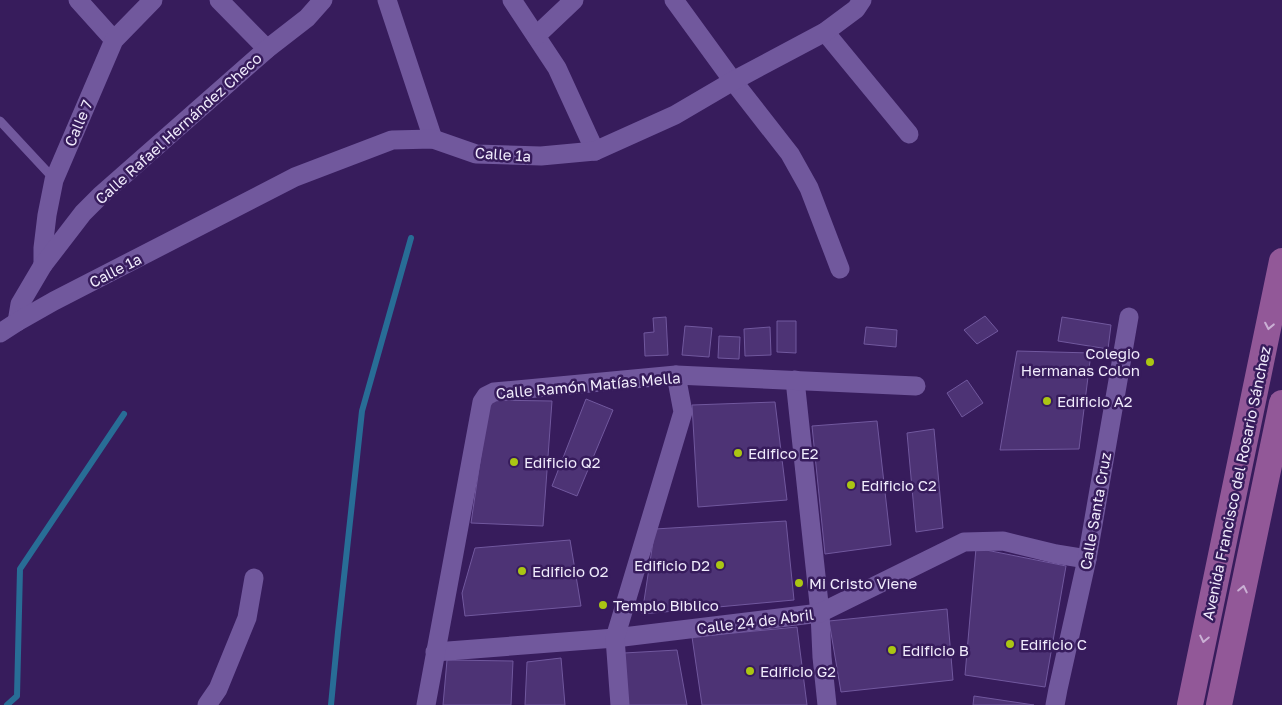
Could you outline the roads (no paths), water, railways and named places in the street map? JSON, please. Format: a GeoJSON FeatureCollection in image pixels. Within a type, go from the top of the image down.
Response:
{"type":"FeatureCollection","features":[{"type":"Feature","properties":{"kind":"main road","name":"Avenida Francisco del Rosario Sánchez"},"geometry":{"type":"LineString","coordinates":[[1190,705],[1282,261]]}},
{"type":"Feature","properties":{"kind":"main road","name":"Avenida Francisco del Rosario Sánchez"},"geometry":{"type":"LineString","coordinates":[[1219,705],[1282,403]]}},
{"type":"Feature","properties":{"kind":"street"},"geometry":{"type":"LineString","coordinates":[[78,0],[114,40]]}},
{"type":"Feature","properties":{"kind":"street","name":"Calle 7"},"geometry":{"type":"LineString","coordinates":[[43,265],[45,232],[54,180],[114,40],[153,0]]}},
{"type":"Feature","properties":{"kind":"street"},"geometry":{"type":"LineString","coordinates":[[219,0],[267,50]]}},
{"type":"Feature","properties":{"kind":"street","name":"Calle Rafael Hernández Checo"},"geometry":{"type":"LineString","coordinates":[[16,322],[20,304],[43,265],[83,213],[267,50],[307,18],[323,0]]}},
{"type":"Feature","properties":{"kind":"street"},"geometry":{"type":"LineString","coordinates":[[387,0],[433,139]]}},
{"type":"Feature","properties":{"kind":"street"},"geometry":{"type":"LineString","coordinates":[[512,0],[557,68],[594,151]]}},
{"type":"Feature","properties":{"kind":"street"},"geometry":{"type":"LineString","coordinates":[[536,36],[574,0]]}},
{"type":"Feature","properties":{"kind":"street","name":"Calle 1a"},"geometry":{"type":"LineString","coordinates":[[0,333],[54,301],[296,177],[392,140],[433,139],[476,154],[540,156],[594,151],[676,115],[733,81],[826,32],[856,9],[862,0]]}},
{"type":"Feature","properties":{"kind":"street"},"geometry":{"type":"LineString","coordinates":[[678,2],[733,81],[790,154],[809,188],[840,269]]}},
{"type":"Feature","properties":{"kind":"street"},"geometry":{"type":"LineString","coordinates":[[826,32],[909,134]]}},
{"type":"Feature","properties":{"kind":"street","name":"Calle Santa Cruz"},"geometry":{"type":"LineString","coordinates":[[1055,705],[1087,559],[1129,317]]}},
{"type":"Feature","properties":{"kind":"street"},"geometry":{"type":"LineString","coordinates":[[620,705],[615,638],[683,412],[676,375]]}},
{"type":"Feature","properties":{"kind":"street","name":"Calle Ramón Matías Mella"},"geometry":{"type":"LineString","coordinates":[[426,705],[482,402],[486,396],[494,392],[676,375],[916,386]]}},
{"type":"Feature","properties":{"kind":"street"},"geometry":{"type":"LineString","coordinates":[[795,380],[820,613],[827,705]]}},
{"type":"Feature","properties":{"kind":"street","name":"Calle 24 de Abril"},"geometry":{"type":"LineString","coordinates":[[435,652],[615,638],[820,613],[964,542],[1003,541],[1056,554],[1087,559]]}},
{"type":"Feature","properties":{"kind":"street"},"geometry":{"type":"LineString","coordinates":[[207,705],[218,689],[247,618],[254,578]]}},
{"type":"Feature","properties":{"kind":"lane"},"geometry":{"type":"LineString","coordinates":[[0,120],[54,180]]}},
{"type":"Feature","properties":{"kind":"waterway"},"geometry":{"type":"LineString","coordinates":[[331,705],[362,411],[411,238]]}},
{"type":"Feature","properties":{"kind":"waterway"},"geometry":{"type":"LineString","coordinates":[[7,705],[17,696],[20,569],[124,414]]}},
{"type":"Feature","properties":{"kind":"place","name":"Colegio Hermanas Colon"},"geometry":{"type":"Point","coordinates":[1150,362]}},
{"type":"Feature","properties":{"kind":"place","name":"Edificio A2"},"geometry":{"type":"Point","coordinates":[1047,401]}},
{"type":"Feature","properties":{"kind":"place","name":"Edifico E2"},"geometry":{"type":"Point","coordinates":[738,453]}},
{"type":"Feature","properties":{"kind":"place","name":"Edificio Q2"},"geometry":{"type":"Point","coordinates":[514,462]}},
{"type":"Feature","properties":{"kind":"place","name":"Edificio C2"},"geometry":{"type":"Point","coordinates":[851,485]}},
{"type":"Feature","properties":{"kind":"place","name":"Edificio D2"},"geometry":{"type":"Point","coordinates":[720,565]}},
{"type":"Feature","properties":{"kind":"place","name":"Edificio O2"},"geometry":{"type":"Point","coordinates":[522,571]}},
{"type":"Feature","properties":{"kind":"place","name":"Mi Cristo Viene"},"geometry":{"type":"Point","coordinates":[799,583]}},
{"type":"Feature","properties":{"kind":"place","name":"Templo Biblico"},"geometry":{"type":"Point","coordinates":[603,605]}},
{"type":"Feature","properties":{"kind":"place","name":"Edificio C"},"geometry":{"type":"Point","coordinates":[1010,644]}},
{"type":"Feature","properties":{"kind":"place","name":"Edificio B"},"geometry":{"type":"Point","coordinates":[892,650]}},
{"type":"Feature","properties":{"kind":"place","name":"Edificio G2"},"geometry":{"type":"Point","coordinates":[750,671]}}]}
